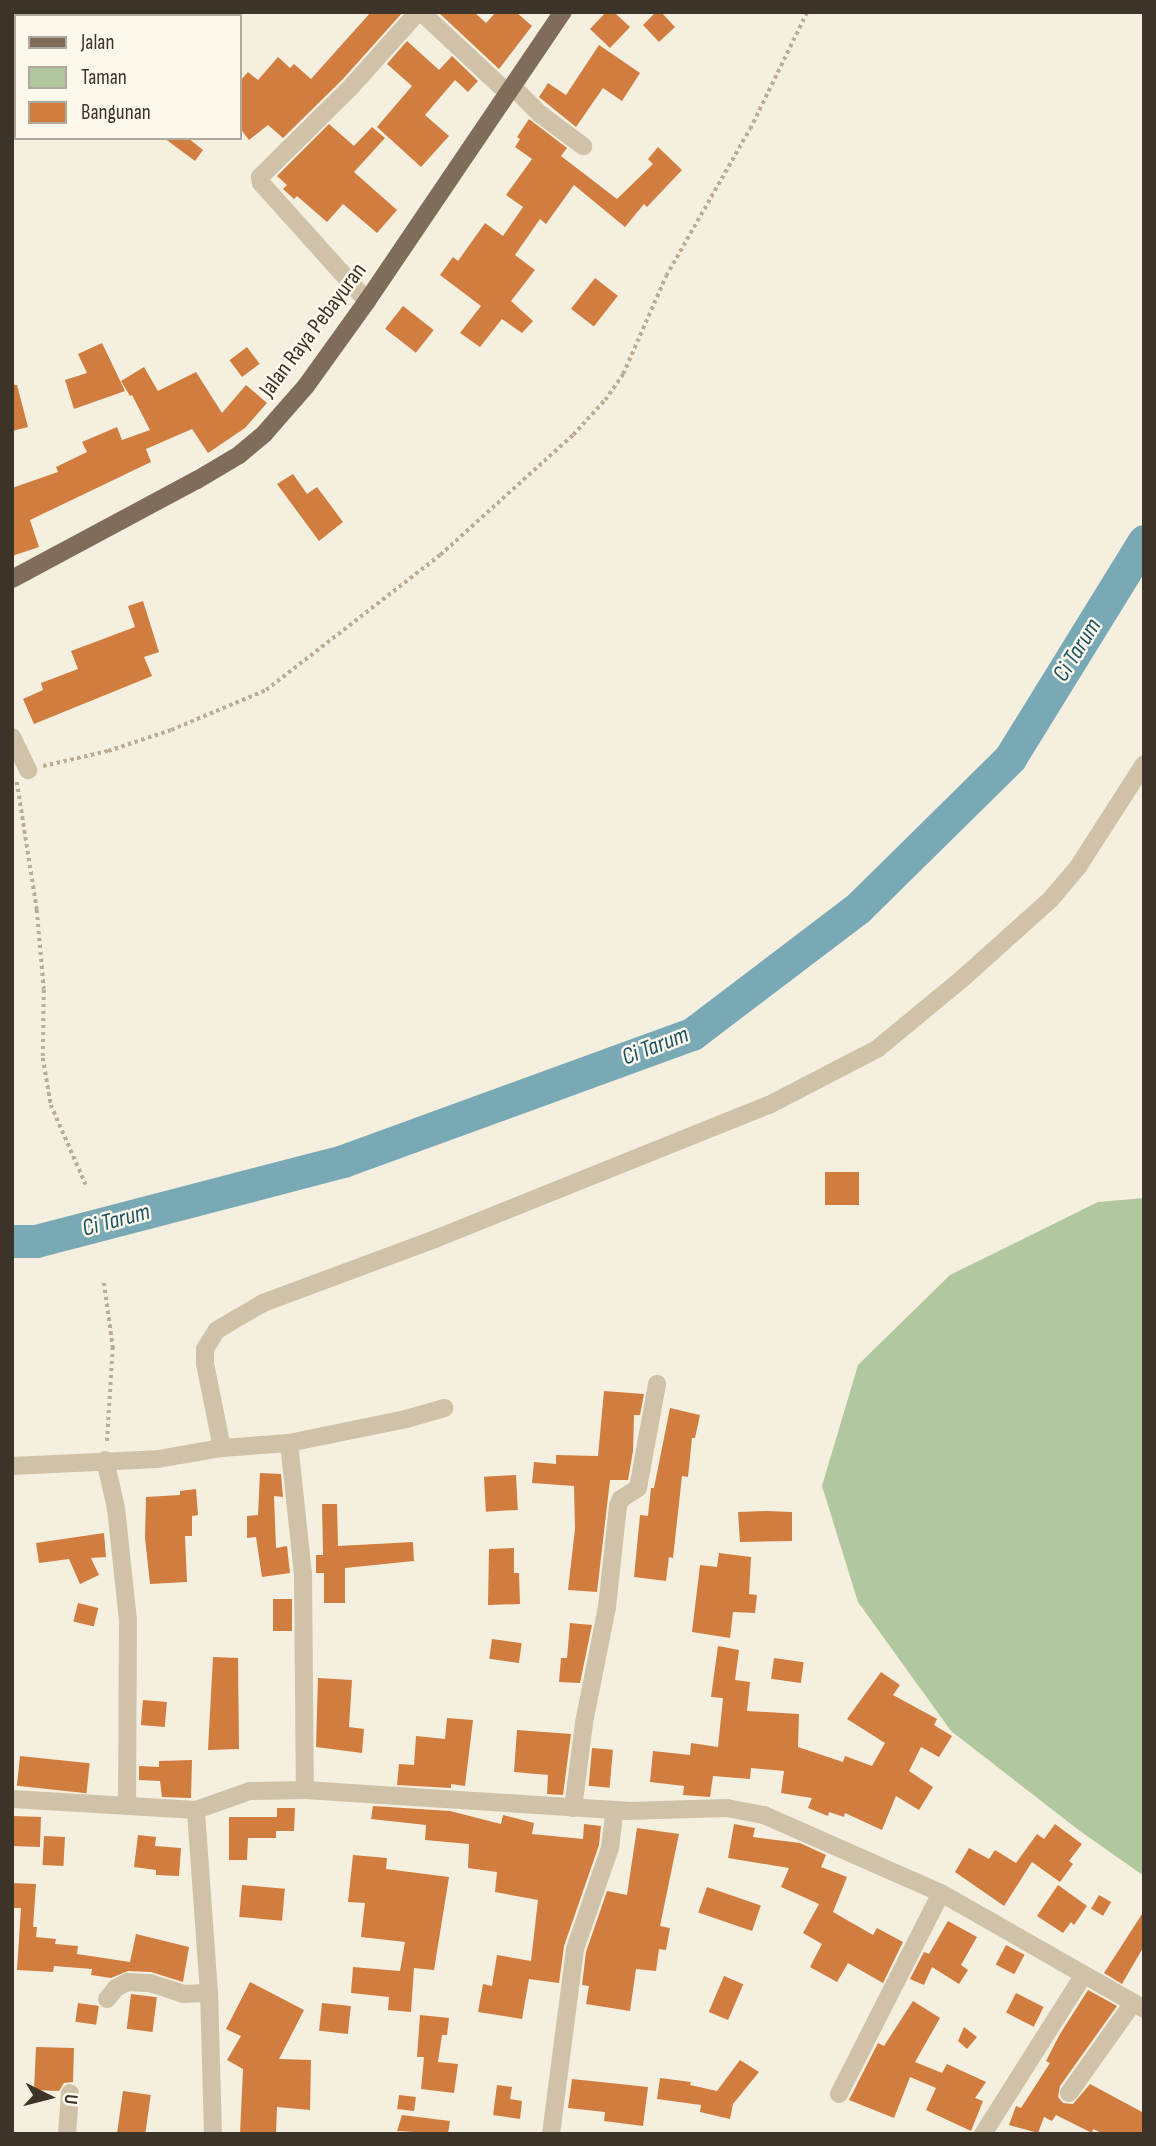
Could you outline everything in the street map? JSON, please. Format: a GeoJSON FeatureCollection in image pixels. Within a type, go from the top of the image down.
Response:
{"type":"FeatureCollection","features":[{"type":"Feature","properties":{"kind":"main road","name":"Jalan Raya Pebayuran"},"geometry":{"type":"LineString","coordinates":[[12,579],[239,455],[264,434],[306,386],[367,301],[563,12]]}},
{"type":"Feature","properties":{"kind":"street"},"geometry":{"type":"LineString","coordinates":[[367,301],[261,183],[260,177],[350,88],[420,12],[510,90],[583,146]]}},
{"type":"Feature","properties":{"kind":"street"},"geometry":{"type":"LineString","coordinates":[[12,737],[27,770]]}},
{"type":"Feature","properties":{"kind":"street"},"geometry":{"type":"LineString","coordinates":[[222,1448],[205,1364],[205,1349],[217,1330],[263,1303],[435,1239],[769,1105],[877,1049],[1050,900],[1078,867],[1144,764]]}},
{"type":"Feature","properties":{"kind":"street"},"geometry":{"type":"LineString","coordinates":[[573,1808],[584,1723],[607,1607],[618,1506],[621,1499],[638,1488],[657,1384]]}},
{"type":"Feature","properties":{"kind":"street"},"geometry":{"type":"LineString","coordinates":[[12,1466],[158,1459],[222,1448],[289,1443],[444,1408]]}},
{"type":"Feature","properties":{"kind":"street"},"geometry":{"type":"LineString","coordinates":[[289,1443],[303,1573],[305,1790]]}},
{"type":"Feature","properties":{"kind":"street"},"geometry":{"type":"LineString","coordinates":[[105,1460],[116,1508],[128,1620],[127,1806]]}},
{"type":"Feature","properties":{"kind":"street"},"geometry":{"type":"LineString","coordinates":[[12,1799],[196,1810],[250,1791],[305,1790],[615,1810],[727,1808],[764,1815],[941,1893],[1138,2006],[1069,2093]]}},
{"type":"Feature","properties":{"kind":"street"},"geometry":{"type":"LineString","coordinates":[[196,1810],[209,1993],[213,2134]]}},
{"type":"Feature","properties":{"kind":"street"},"geometry":{"type":"LineString","coordinates":[[551,2134],[575,1949],[610,1849],[615,1810]]}},
{"type":"Feature","properties":{"kind":"street"},"geometry":{"type":"LineString","coordinates":[[839,2094],[941,1893]]}},
{"type":"Feature","properties":{"kind":"street"},"geometry":{"type":"LineString","coordinates":[[983,2134],[1083,1976]]}},
{"type":"Feature","properties":{"kind":"street"},"geometry":{"type":"LineString","coordinates":[[107,1999],[116,1989],[128,1982],[150,1983],[183,1994],[209,1993]]}},
{"type":"Feature","properties":{"kind":"street"},"geometry":{"type":"LineString","coordinates":[[67,2134],[70,2092]]}},
{"type":"Feature","properties":{"kind":"path"},"geometry":{"type":"LineString","coordinates":[[86,1185],[51,1105],[43,1058],[44,990],[37,910],[15,773],[146,739],[217,714],[266,690],[440,555],[573,435],[606,400],[623,374],[666,276],[750,129],[807,12]]}},
{"type":"Feature","properties":{"kind":"path"},"geometry":{"type":"LineString","coordinates":[[104,1283],[113,1347],[105,1460]]}},
{"type":"Feature","properties":{"kind":"green space"},"geometry":{"type":"Polygon","coordinates":[[[1144,1198],[1144,1876],[1080,1831],[951,1731],[858,1602],[822,1486],[858,1365],[950,1275],[1098,1202],[1144,1198]]]}},
{"type":"Feature","properties":{"kind":"building"},"geometry":{"type":"Polygon","coordinates":[[[371,12],[403,12],[342,80],[283,138],[268,125],[249,140],[242,131],[242,79],[248,72],[258,80],[278,57],[290,68],[294,64],[311,79],[371,12]]]}},
{"type":"Feature","properties":{"kind":"building"},"geometry":{"type":"Polygon","coordinates":[[[438,12],[474,12],[486,23],[496,12],[516,12],[532,26],[499,69],[438,12]]]}},
{"type":"Feature","properties":{"kind":"building"},"geometry":{"type":"Polygon","coordinates":[[[606,12],[614,12],[630,27],[610,48],[590,29],[606,12]]]}},
{"type":"Feature","properties":{"kind":"building"},"geometry":{"type":"Polygon","coordinates":[[[656,12],[661,12],[675,27],[659,42],[643,25],[656,12]]]}},
{"type":"Feature","properties":{"kind":"building"},"geometry":{"type":"Polygon","coordinates":[[[407,41],[439,70],[452,56],[478,81],[468,92],[455,80],[425,115],[449,136],[421,167],[377,127],[412,86],[387,64],[407,41]]]}},
{"type":"Feature","properties":{"kind":"building"},"geometry":{"type":"Polygon","coordinates":[[[599,45],[640,73],[622,101],[603,88],[576,127],[539,97],[548,83],[566,95],[599,45]]]}},
{"type":"Feature","properties":{"kind":"building"},"geometry":{"type":"Polygon","coordinates":[[[529,119],[567,148],[561,156],[617,199],[653,164],[648,159],[658,147],[682,170],[647,207],[644,204],[625,227],[574,185],[546,224],[540,219],[515,255],[535,270],[511,301],[533,321],[522,333],[502,319],[480,347],[460,333],[481,306],[440,275],[453,257],[458,261],[485,223],[503,236],[523,207],[506,195],[532,159],[515,147],[520,139],[517,137],[529,119]]]}},
{"type":"Feature","properties":{"kind":"building"},"geometry":{"type":"Polygon","coordinates":[[[329,124],[354,146],[372,127],[385,138],[354,172],[397,210],[377,233],[343,204],[327,222],[297,196],[294,199],[283,189],[287,185],[277,176],[329,124]]]}},
{"type":"Feature","properties":{"kind":"building"},"geometry":{"type":"Polygon","coordinates":[[[167,140],[190,140],[203,150],[195,161],[167,140]]]}},
{"type":"Feature","properties":{"kind":"building"},"geometry":{"type":"Polygon","coordinates":[[[595,278],[618,296],[594,327],[571,309],[595,278]]]}},
{"type":"Feature","properties":{"kind":"building"},"geometry":{"type":"Polygon","coordinates":[[[403,306],[434,330],[416,353],[385,329],[403,306]]]}},
{"type":"Feature","properties":{"kind":"building"},"geometry":{"type":"Polygon","coordinates":[[[102,343],[125,391],[74,409],[65,380],[87,373],[78,354],[102,343]]]}},
{"type":"Feature","properties":{"kind":"building"},"geometry":{"type":"Polygon","coordinates":[[[247,347],[260,364],[242,377],[229,360],[247,347]]]}},
{"type":"Feature","properties":{"kind":"building"},"geometry":{"type":"Polygon","coordinates":[[[144,367],[158,391],[196,372],[222,413],[246,385],[267,403],[245,428],[208,453],[192,429],[146,449],[151,462],[30,520],[39,547],[12,556],[12,488],[58,472],[56,467],[87,452],[82,442],[117,427],[122,440],[150,430],[132,395],[130,396],[121,381],[144,367]]]}},
{"type":"Feature","properties":{"kind":"building"},"geometry":{"type":"Polygon","coordinates":[[[12,385],[17,385],[28,427],[12,431],[12,385]]]}},
{"type":"Feature","properties":{"kind":"building"},"geometry":{"type":"Polygon","coordinates":[[[293,474],[307,494],[317,487],[343,522],[319,541],[277,484],[293,474]]]}},
{"type":"Feature","properties":{"kind":"building"},"geometry":{"type":"Polygon","coordinates":[[[143,601],[159,652],[144,657],[152,676],[34,724],[23,699],[43,690],[41,683],[78,669],[71,651],[135,627],[128,606],[143,601]]]}},
{"type":"Feature","properties":{"kind":"building"},"geometry":{"type":"Polygon","coordinates":[[[825,1172],[859,1172],[859,1205],[825,1205],[825,1172]]]}},
{"type":"Feature","properties":{"kind":"building"},"geometry":{"type":"Polygon","coordinates":[[[604,1391],[644,1394],[640,1415],[634,1415],[633,1451],[628,1480],[610,1480],[597,1592],[568,1590],[575,1529],[574,1486],[532,1483],[534,1462],[556,1464],[556,1455],[598,1456],[604,1391]]]}},
{"type":"Feature","properties":{"kind":"building"},"geometry":{"type":"Polygon","coordinates":[[[670,1408],[700,1415],[695,1438],[692,1438],[688,1477],[682,1476],[673,1558],[669,1557],[666,1581],[634,1577],[640,1515],[648,1516],[651,1488],[654,1488],[670,1408]]]}},
{"type":"Feature","properties":{"kind":"building"},"geometry":{"type":"Polygon","coordinates":[[[260,1473],[281,1474],[283,1497],[274,1496],[276,1548],[287,1546],[290,1573],[262,1577],[256,1537],[247,1538],[247,1516],[258,1515],[260,1473]]]}},
{"type":"Feature","properties":{"kind":"building"},"geometry":{"type":"Polygon","coordinates":[[[516,1475],[518,1510],[486,1512],[484,1477],[516,1475]]]}},
{"type":"Feature","properties":{"kind":"building"},"geometry":{"type":"Polygon","coordinates":[[[196,1489],[198,1515],[192,1516],[192,1536],[185,1536],[187,1582],[150,1584],[145,1538],[146,1497],[180,1495],[180,1491],[196,1489]]]}},
{"type":"Feature","properties":{"kind":"building"},"geometry":{"type":"Polygon","coordinates":[[[322,1504],[337,1504],[338,1546],[413,1542],[414,1561],[345,1568],[345,1603],[324,1603],[324,1573],[316,1573],[316,1555],[323,1555],[322,1504]]]}},
{"type":"Feature","properties":{"kind":"building"},"geometry":{"type":"Polygon","coordinates":[[[738,1512],[792,1512],[792,1541],[740,1542],[738,1512]]]}},
{"type":"Feature","properties":{"kind":"building"},"geometry":{"type":"Polygon","coordinates":[[[104,1533],[106,1557],[91,1558],[99,1575],[80,1584],[69,1559],[39,1563],[36,1543],[104,1533]]]}},
{"type":"Feature","properties":{"kind":"building"},"geometry":{"type":"Polygon","coordinates":[[[514,1548],[514,1573],[519,1573],[520,1604],[488,1605],[489,1549],[514,1548]]]}},
{"type":"Feature","properties":{"kind":"building"},"geometry":{"type":"Polygon","coordinates":[[[719,1553],[751,1557],[749,1594],[757,1595],[755,1613],[733,1612],[730,1638],[692,1632],[700,1565],[717,1567],[719,1553]]]}},
{"type":"Feature","properties":{"kind":"building"},"geometry":{"type":"Polygon","coordinates":[[[273,1599],[292,1599],[292,1631],[273,1631],[273,1599]]]}},
{"type":"Feature","properties":{"kind":"building"},"geometry":{"type":"Polygon","coordinates":[[[78,1603],[98,1608],[94,1627],[73,1621],[78,1603]]]}},
{"type":"Feature","properties":{"kind":"building"},"geometry":{"type":"Polygon","coordinates":[[[570,1623],[592,1625],[580,1683],[559,1682],[561,1658],[567,1658],[570,1623]]]}},
{"type":"Feature","properties":{"kind":"building"},"geometry":{"type":"Polygon","coordinates":[[[492,1639],[522,1643],[519,1663],[489,1659],[492,1639]]]}},
{"type":"Feature","properties":{"kind":"building"},"geometry":{"type":"Polygon","coordinates":[[[718,1646],[739,1650],[735,1680],[750,1682],[747,1711],[799,1714],[798,1747],[843,1762],[845,1756],[872,1766],[885,1743],[847,1719],[881,1672],[900,1685],[893,1695],[937,1719],[934,1725],[952,1736],[939,1757],[921,1747],[909,1771],[933,1787],[919,1810],[896,1796],[882,1830],[845,1813],[844,1817],[829,1812],[828,1816],[808,1808],[812,1798],[781,1793],[784,1771],[751,1768],[750,1779],[713,1776],[710,1797],[683,1795],[684,1786],[650,1782],[653,1751],[690,1755],[691,1743],[718,1747],[723,1698],[711,1697],[718,1646]]]}},
{"type":"Feature","properties":{"kind":"building"},"geometry":{"type":"Polygon","coordinates":[[[213,1657],[238,1658],[239,1749],[208,1750],[213,1657]]]}},
{"type":"Feature","properties":{"kind":"building"},"geometry":{"type":"Polygon","coordinates":[[[774,1658],[804,1662],[801,1683],[771,1679],[774,1658]]]}},
{"type":"Feature","properties":{"kind":"building"},"geometry":{"type":"Polygon","coordinates":[[[318,1678],[352,1680],[349,1727],[364,1729],[362,1753],[316,1747],[318,1678]]]}},
{"type":"Feature","properties":{"kind":"building"},"geometry":{"type":"Polygon","coordinates":[[[143,1700],[167,1702],[165,1727],[141,1725],[143,1700]]]}},
{"type":"Feature","properties":{"kind":"building"},"geometry":{"type":"Polygon","coordinates":[[[447,1718],[473,1720],[465,1786],[451,1784],[451,1788],[397,1785],[399,1764],[414,1765],[416,1736],[445,1739],[447,1718]]]}},
{"type":"Feature","properties":{"kind":"building"},"geometry":{"type":"Polygon","coordinates":[[[517,1730],[571,1734],[563,1795],[547,1794],[548,1775],[514,1772],[517,1730]]]}},
{"type":"Feature","properties":{"kind":"building"},"geometry":{"type":"Polygon","coordinates":[[[592,1748],[613,1750],[610,1788],[589,1786],[592,1748]]]}},
{"type":"Feature","properties":{"kind":"building"},"geometry":{"type":"Polygon","coordinates":[[[20,1756],[90,1763],[86,1793],[17,1786],[20,1756]]]}},
{"type":"Feature","properties":{"kind":"building"},"geometry":{"type":"Polygon","coordinates":[[[192,1760],[191,1798],[162,1797],[160,1781],[139,1780],[139,1766],[159,1767],[159,1761],[192,1760]]]}},
{"type":"Feature","properties":{"kind":"building"},"geometry":{"type":"Polygon","coordinates":[[[373,1806],[450,1811],[501,1824],[503,1815],[534,1823],[532,1834],[583,1839],[584,1824],[601,1826],[599,1845],[564,1946],[559,1983],[529,1979],[522,2019],[478,2012],[483,1984],[492,1986],[497,1955],[531,1961],[538,1900],[495,1892],[497,1872],[468,1868],[469,1844],[425,1840],[426,1825],[371,1819],[373,1806]]]}},
{"type":"Feature","properties":{"kind":"building"},"geometry":{"type":"Polygon","coordinates":[[[277,1808],[295,1808],[294,1831],[276,1831],[276,1838],[248,1838],[247,1860],[229,1860],[229,1817],[277,1817],[277,1808]]]}},
{"type":"Feature","properties":{"kind":"building"},"geometry":{"type":"Polygon","coordinates":[[[12,1816],[41,1817],[40,1847],[12,1846],[12,1816]]]}},
{"type":"Feature","properties":{"kind":"building"},"geometry":{"type":"Polygon","coordinates":[[[734,1824],[755,1828],[753,1837],[800,1843],[826,1855],[821,1867],[847,1877],[833,1912],[873,1935],[877,1928],[903,1942],[883,1983],[848,1963],[837,1982],[810,1967],[822,1944],[803,1933],[819,1904],[781,1887],[789,1868],[728,1858],[734,1824]]]}},
{"type":"Feature","properties":{"kind":"building"},"geometry":{"type":"Polygon","coordinates":[[[1055,1824],[1082,1844],[1069,1861],[1073,1864],[1060,1882],[1032,1862],[1004,1906],[955,1872],[969,1848],[989,1859],[995,1850],[1016,1863],[1037,1834],[1044,1839],[1055,1824]]]}},
{"type":"Feature","properties":{"kind":"building"},"geometry":{"type":"Polygon","coordinates":[[[637,1828],[679,1834],[660,1926],[670,1928],[666,1950],[659,1949],[656,1971],[636,1969],[630,2011],[586,2004],[589,1986],[582,1985],[586,1952],[607,1891],[627,1895],[637,1828]]]}},
{"type":"Feature","properties":{"kind":"building"},"geometry":{"type":"Polygon","coordinates":[[[138,1835],[156,1837],[155,1846],[181,1848],[179,1876],[156,1875],[156,1870],[134,1867],[138,1835]]]}},
{"type":"Feature","properties":{"kind":"building"},"geometry":{"type":"Polygon","coordinates":[[[44,1836],[65,1837],[63,1866],[42,1865],[44,1836]]]}},
{"type":"Feature","properties":{"kind":"building"},"geometry":{"type":"Polygon","coordinates":[[[353,1855],[387,1858],[386,1869],[449,1877],[434,1970],[414,1968],[411,2012],[388,2010],[389,1997],[351,1993],[353,1967],[400,1971],[405,1942],[361,1937],[365,1903],[348,1902],[353,1855]]]}},
{"type":"Feature","properties":{"kind":"building"},"geometry":{"type":"Polygon","coordinates":[[[12,1883],[36,1884],[33,1927],[37,1927],[36,1937],[56,1939],[55,1944],[78,1946],[77,1954],[130,1962],[136,1934],[189,1947],[183,1982],[151,1972],[128,1971],[111,1978],[91,1975],[92,1969],[54,1966],[53,1972],[17,1970],[21,1908],[12,1908],[12,1883]]]}},
{"type":"Feature","properties":{"kind":"building"},"geometry":{"type":"Polygon","coordinates":[[[242,1885],[285,1889],[282,1921],[239,1917],[242,1885]]]}},
{"type":"Feature","properties":{"kind":"building"},"geometry":{"type":"Polygon","coordinates":[[[1058,1885],[1087,1906],[1074,1925],[1071,1922],[1063,1933],[1037,1916],[1058,1885]]]}},
{"type":"Feature","properties":{"kind":"building"},"geometry":{"type":"Polygon","coordinates":[[[707,1887],[761,1906],[752,1931],[698,1913],[707,1887]]]}},
{"type":"Feature","properties":{"kind":"building"},"geometry":{"type":"Polygon","coordinates":[[[1099,1895],[1111,1902],[1103,1916],[1091,1909],[1099,1895]]]}},
{"type":"Feature","properties":{"kind":"building"},"geometry":{"type":"Polygon","coordinates":[[[1144,1911],[1144,1946],[1122,1984],[1104,1973],[1144,1911]]]}},
{"type":"Feature","properties":{"kind":"building"},"geometry":{"type":"Polygon","coordinates":[[[948,1921],[977,1937],[961,1965],[968,1970],[959,1984],[932,1967],[924,1985],[910,1979],[924,1952],[929,1954],[948,1921]]]}},
{"type":"Feature","properties":{"kind":"building"},"geometry":{"type":"Polygon","coordinates":[[[1006,1945],[1025,1955],[1014,1974],[996,1964],[1006,1945]]]}},
{"type":"Feature","properties":{"kind":"building"},"geometry":{"type":"Polygon","coordinates":[[[724,1976],[743,1984],[728,2020],[709,2012],[724,1976]]]}},
{"type":"Feature","properties":{"kind":"building"},"geometry":{"type":"Polygon","coordinates":[[[250,1982],[304,2010],[279,2059],[311,2060],[310,2110],[277,2107],[276,2134],[240,2134],[243,2069],[227,2060],[241,2036],[226,2029],[250,1982]]]}},
{"type":"Feature","properties":{"kind":"building"},"geometry":{"type":"Polygon","coordinates":[[[1088,1990],[1117,2006],[1060,2086],[1058,2097],[1063,2103],[1073,2104],[1090,2084],[1144,2113],[1144,2134],[1104,2134],[1093,2129],[1092,2133],[1056,2115],[1052,2121],[1044,2117],[1038,2133],[1009,2125],[1016,2106],[1021,2108],[1050,2063],[1046,2061],[1060,2034],[1088,1990]]]}},
{"type":"Feature","properties":{"kind":"building"},"geometry":{"type":"Polygon","coordinates":[[[1016,1993],[1044,2007],[1034,2027],[1006,2013],[1016,1993]]]}},
{"type":"Feature","properties":{"kind":"building"},"geometry":{"type":"Polygon","coordinates":[[[131,1994],[157,1997],[153,2032],[127,2029],[131,1994]]]}},
{"type":"Feature","properties":{"kind":"building"},"geometry":{"type":"Polygon","coordinates":[[[913,2001],[940,2018],[915,2062],[942,2073],[947,2064],[986,2082],[975,2098],[983,2101],[971,2131],[926,2110],[936,2088],[910,2077],[894,2118],[849,2100],[878,2043],[884,2046],[913,2001]]]}},
{"type":"Feature","properties":{"kind":"building"},"geometry":{"type":"Polygon","coordinates":[[[78,2003],[99,2006],[96,2025],[75,2022],[78,2003]]]}},
{"type":"Feature","properties":{"kind":"building"},"geometry":{"type":"Polygon","coordinates":[[[322,2003],[351,2006],[348,2034],[319,2031],[322,2003]]]}},
{"type":"Feature","properties":{"kind":"building"},"geometry":{"type":"Polygon","coordinates":[[[420,2015],[449,2018],[447,2035],[442,2035],[438,2062],[458,2064],[454,2093],[421,2089],[424,2057],[417,2057],[420,2015]]]}},
{"type":"Feature","properties":{"kind":"building"},"geometry":{"type":"Polygon","coordinates":[[[964,2027],[977,2037],[967,2049],[958,2041],[964,2027]]]}},
{"type":"Feature","properties":{"kind":"building"},"geometry":{"type":"Polygon","coordinates":[[[36,2047],[74,2048],[73,2082],[64,2083],[59,2091],[34,2090],[36,2047]]]}},
{"type":"Feature","properties":{"kind":"building"},"geometry":{"type":"Polygon","coordinates":[[[740,2060],[759,2072],[733,2104],[730,2119],[700,2112],[701,2105],[657,2099],[660,2078],[691,2082],[690,2085],[717,2091],[740,2060]]]}},
{"type":"Feature","properties":{"kind":"building"},"geometry":{"type":"Polygon","coordinates":[[[572,2079],[648,2087],[643,2126],[604,2121],[605,2112],[568,2108],[572,2079]]]}},
{"type":"Feature","properties":{"kind":"building"},"geometry":{"type":"Polygon","coordinates":[[[497,2085],[512,2087],[510,2099],[522,2101],[520,2119],[493,2115],[497,2085]]]}},
{"type":"Feature","properties":{"kind":"building"},"geometry":{"type":"Polygon","coordinates":[[[123,2091],[151,2095],[145,2134],[117,2134],[123,2091]]]}},
{"type":"Feature","properties":{"kind":"building"},"geometry":{"type":"Polygon","coordinates":[[[399,2095],[416,2097],[414,2111],[397,2109],[399,2095]]]}},
{"type":"Feature","properties":{"kind":"building"},"geometry":{"type":"Polygon","coordinates":[[[402,2115],[450,2121],[448,2134],[397,2131],[402,2115]]]}},
{"type":"Feature","properties":{"kind":"waterway","name":"Ci Tarum"},"geometry":{"type":"LineString","coordinates":[[12,1241],[36,1241],[343,1161],[692,1034],[858,908],[1010,758],[1144,541]]}}]}
